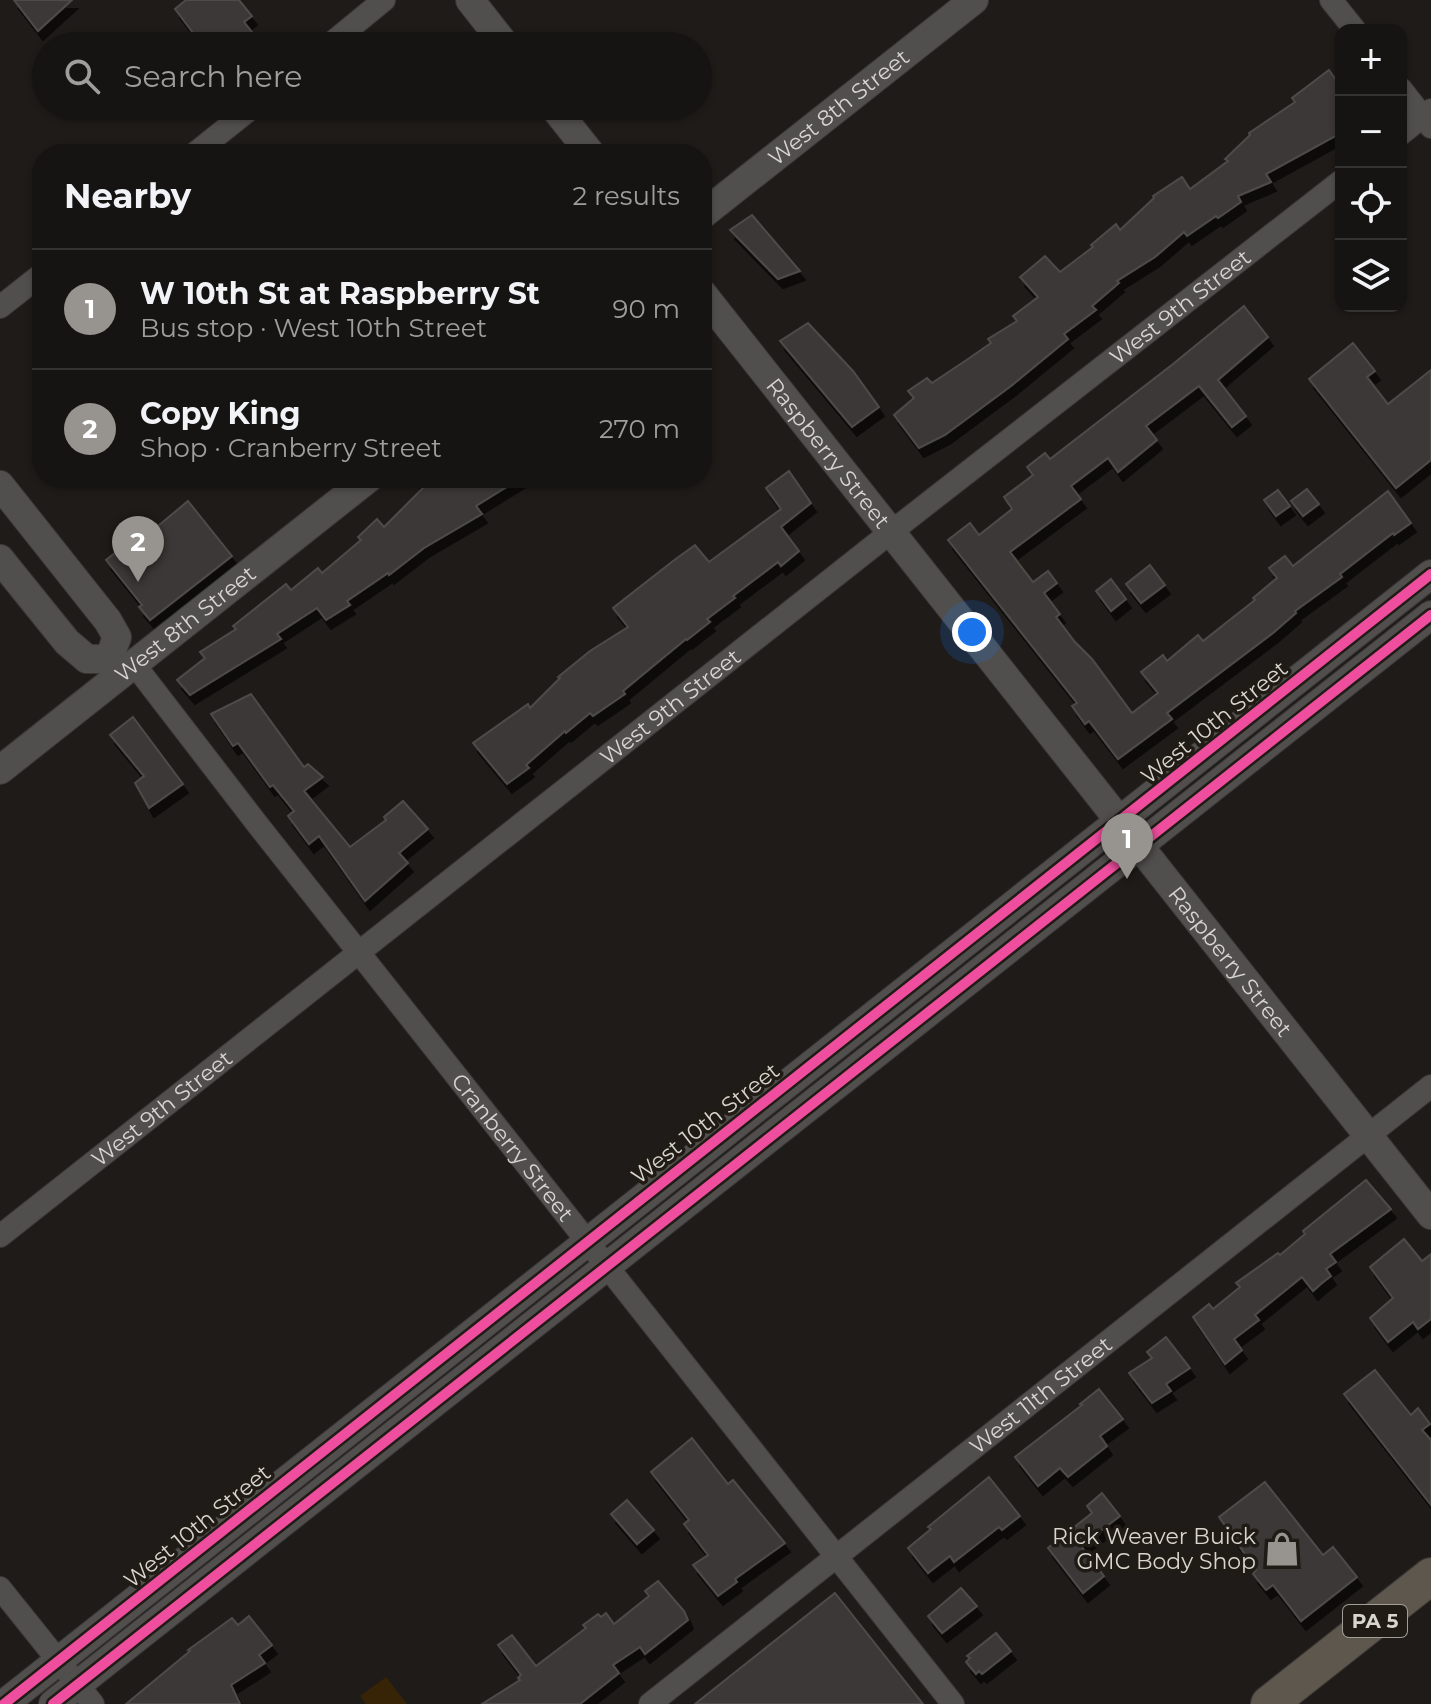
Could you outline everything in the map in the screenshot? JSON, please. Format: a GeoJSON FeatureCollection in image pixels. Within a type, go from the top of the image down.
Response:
{"type":"FeatureCollection","features":[{"type":"Feature","properties":{"kind":"main road","name":"PA 5"},"geometry":{"type":"LineString","coordinates":[[1269,1704],[1431,1576]]}},
{"type":"Feature","properties":{"kind":"street"},"geometry":{"type":"LineString","coordinates":[[345,32],[384,0]]}},
{"type":"Feature","properties":{"kind":"street"},"geometry":{"type":"LineString","coordinates":[[470,0],[495,32]]}},
{"type":"Feature","properties":{"kind":"street","name":"West 8th Street"},"geometry":{"type":"LineString","coordinates":[[712,207],[974,0]]}},
{"type":"Feature","properties":{"kind":"street"},"geometry":{"type":"LineString","coordinates":[[1331,0],[1350,24]]}},
{"type":"Feature","properties":{"kind":"street"},"geometry":{"type":"LineString","coordinates":[[1407,95],[1428,118],[1407,130]]}},
{"type":"Feature","properties":{"kind":"street"},"geometry":{"type":"LineString","coordinates":[[206,144],[236,120]]}},
{"type":"Feature","properties":{"kind":"street"},"geometry":{"type":"LineString","coordinates":[[564,120],[583,144]]}},
{"type":"Feature","properties":{"kind":"street","name":"West 9th Street"},"geometry":{"type":"LineString","coordinates":[[0,1236],[1335,186]]}},
{"type":"Feature","properties":{"kind":"street"},"geometry":{"type":"LineString","coordinates":[[0,307],[32,282]]}},
{"type":"Feature","properties":{"kind":"street","name":"Raspberry Street"},"geometry":{"type":"LineString","coordinates":[[712,306],[1431,1215]]}},
{"type":"Feature","properties":{"kind":"street"},"geometry":{"type":"LineString","coordinates":[[0,485],[108,621],[117,637],[121,666],[87,659],[67,642],[0,559]]}},
{"type":"Feature","properties":{"kind":"street","name":"West 8th Street"},"geometry":{"type":"LineString","coordinates":[[0,770],[121,666],[356,488]]}},
{"type":"Feature","properties":{"kind":"street","name":"West 10th Street"},"geometry":{"type":"LineString","coordinates":[[4,1704],[1431,574]]}},
{"type":"Feature","properties":{"kind":"street"},"geometry":{"type":"LineString","coordinates":[[53,1704],[85,1694],[344,1475],[1431,615]]}},
{"type":"Feature","properties":{"kind":"street","name":"Cranberry Street"},"geometry":{"type":"LineString","coordinates":[[121,666],[360,953],[953,1704]]}},
{"type":"Feature","properties":{"kind":"street"},"geometry":{"type":"LineString","coordinates":[[855,1030],[874,1056]]}},
{"type":"Feature","properties":{"kind":"street","name":"West 11th Street"},"geometry":{"type":"LineString","coordinates":[[650,1704],[1431,1086]]}},
{"type":"Feature","properties":{"kind":"street"},"geometry":{"type":"LineString","coordinates":[[324,1451],[344,1475]]}},
{"type":"Feature","properties":{"kind":"street"},"geometry":{"type":"LineString","coordinates":[[0,1588],[85,1694]]}},
{"type":"Feature","properties":{"kind":"shaded area"},"geometry":{"type":"Polygon","coordinates":[[[386,1677],[407,1704],[366,1704],[360,1696],[386,1677]]]}},
{"type":"Feature","properties":{"kind":"building"},"geometry":{"type":"Polygon","coordinates":[[[14,0],[72,0],[38,31],[14,0]]]}},
{"type":"Feature","properties":{"kind":"building"},"geometry":{"type":"Polygon","coordinates":[[[186,0],[239,0],[252,16],[244,22],[252,32],[192,32],[175,9],[186,0]]]}},
{"type":"Feature","properties":{"kind":"building"},"geometry":{"type":"Polygon","coordinates":[[[1329,70],[1335,78],[1335,136],[1266,174],[1271,182],[1238,196],[1241,202],[1187,236],[1184,232],[1155,257],[1117,281],[1119,283],[1092,306],[1096,310],[1064,334],[1068,339],[945,435],[919,448],[894,415],[914,398],[908,391],[927,378],[932,383],[991,343],[988,339],[1017,321],[1013,316],[1038,297],[1020,277],[1045,256],[1060,272],[1093,247],[1091,245],[1116,224],[1120,230],[1153,196],[1182,177],[1190,189],[1228,161],[1225,159],[1249,133],[1295,102],[1292,98],[1329,70]]]}},
{"type":"Feature","properties":{"kind":"building"},"geometry":{"type":"Polygon","coordinates":[[[752,215],[800,271],[778,279],[730,230],[752,215]]]}},
{"type":"Feature","properties":{"kind":"building"},"geometry":{"type":"Polygon","coordinates":[[[1244,306],[1268,337],[1218,380],[1246,416],[1232,427],[1199,386],[1146,426],[1157,440],[1118,472],[1108,458],[1071,486],[1081,499],[1010,552],[1033,582],[1048,571],[1057,583],[1044,593],[1060,614],[1056,617],[1075,642],[1092,659],[1132,713],[1158,693],[1141,672],[1163,655],[1167,661],[1198,635],[1203,641],[1255,600],[1253,598],[1277,578],[1269,568],[1285,556],[1293,566],[1388,491],[1411,523],[1340,574],[1342,577],[1295,611],[1273,633],[1167,713],[1172,719],[1118,759],[1089,721],[1085,724],[1072,706],[1077,703],[948,540],[970,523],[979,535],[1012,509],[1004,497],[1033,475],[1027,467],[1045,453],[1050,459],[1244,306]]]}},
{"type":"Feature","properties":{"kind":"building"},"geometry":{"type":"Polygon","coordinates":[[[808,323],[853,371],[879,407],[852,427],[780,341],[808,323]]]}},
{"type":"Feature","properties":{"kind":"building"},"geometry":{"type":"Polygon","coordinates":[[[1353,343],[1375,371],[1367,377],[1388,404],[1431,370],[1431,460],[1396,488],[1309,379],[1353,343]]]}},
{"type":"Feature","properties":{"kind":"building"},"geometry":{"type":"Polygon","coordinates":[[[789,471],[811,503],[781,527],[799,551],[781,566],[778,562],[733,596],[735,598],[707,619],[710,622],[623,691],[625,694],[565,731],[526,765],[529,768],[507,784],[473,743],[528,704],[530,708],[558,677],[590,651],[628,627],[613,608],[673,561],[695,545],[709,562],[781,509],[766,488],[789,471]]]}},
{"type":"Feature","properties":{"kind":"building"},"geometry":{"type":"Polygon","coordinates":[[[423,488],[505,488],[476,506],[482,514],[424,548],[347,601],[350,605],[326,620],[317,608],[277,634],[281,639],[190,695],[177,680],[205,658],[200,652],[236,629],[233,626],[286,584],[291,590],[318,568],[322,573],[361,540],[358,537],[377,519],[384,527],[423,488]]]}},
{"type":"Feature","properties":{"kind":"building"},"geometry":{"type":"Polygon","coordinates":[[[1307,489],[1319,504],[1303,516],[1291,501],[1307,489]]]}},
{"type":"Feature","properties":{"kind":"building"},"geometry":{"type":"Polygon","coordinates":[[[1278,490],[1290,506],[1276,516],[1264,500],[1278,490]]]}},
{"type":"Feature","properties":{"kind":"building"},"geometry":{"type":"Polygon","coordinates":[[[188,501],[232,556],[150,620],[139,607],[142,605],[106,560],[125,545],[127,548],[156,524],[158,526],[188,501]]]}},
{"type":"Feature","properties":{"kind":"building"},"geometry":{"type":"Polygon","coordinates":[[[1150,565],[1165,585],[1141,603],[1126,584],[1150,565]]]}},
{"type":"Feature","properties":{"kind":"building"},"geometry":{"type":"Polygon","coordinates":[[[1111,579],[1126,599],[1111,611],[1096,591],[1111,579]]]}},
{"type":"Feature","properties":{"kind":"building"},"geometry":{"type":"Polygon","coordinates":[[[251,694],[304,767],[308,764],[323,777],[304,791],[350,847],[386,820],[384,817],[403,801],[428,829],[399,853],[408,863],[365,901],[319,836],[309,844],[288,816],[294,811],[273,785],[270,787],[238,743],[233,746],[211,714],[251,694]]]}},
{"type":"Feature","properties":{"kind":"building"},"geometry":{"type":"Polygon","coordinates":[[[133,717],[183,784],[149,808],[135,783],[144,776],[110,735],[133,717]]]}},
{"type":"Feature","properties":{"kind":"building"},"geometry":{"type":"Polygon","coordinates":[[[1366,1180],[1391,1209],[1330,1254],[1336,1262],[1326,1269],[1331,1276],[1313,1291],[1302,1277],[1255,1315],[1259,1320],[1234,1339],[1242,1350],[1225,1364],[1193,1317],[1209,1304],[1213,1309],[1240,1287],[1236,1283],[1278,1253],[1280,1255],[1305,1234],[1303,1231],[1366,1180]]]}},
{"type":"Feature","properties":{"kind":"building"},"geometry":{"type":"Polygon","coordinates":[[[1404,1239],[1422,1261],[1431,1254],[1431,1319],[1418,1329],[1413,1322],[1388,1342],[1370,1318],[1393,1298],[1370,1267],[1404,1239]]]}},
{"type":"Feature","properties":{"kind":"building"},"geometry":{"type":"Polygon","coordinates":[[[1166,1337],[1190,1368],[1166,1384],[1171,1391],[1152,1403],[1129,1373],[1152,1358],[1147,1352],[1166,1337]]]}},
{"type":"Feature","properties":{"kind":"building"},"geometry":{"type":"Polygon","coordinates":[[[1375,1370],[1411,1415],[1418,1408],[1430,1424],[1422,1430],[1431,1440],[1431,1505],[1344,1394],[1375,1370]]]}},
{"type":"Feature","properties":{"kind":"building"},"geometry":{"type":"Polygon","coordinates":[[[1099,1389],[1123,1419],[1100,1436],[1107,1446],[1068,1477],[1060,1468],[1038,1486],[1015,1457],[1099,1389]]]}},
{"type":"Feature","properties":{"kind":"building"},"geometry":{"type":"Polygon","coordinates":[[[692,1438],[728,1484],[733,1480],[785,1543],[735,1579],[737,1582],[718,1596],[693,1565],[708,1555],[684,1524],[689,1520],[651,1472],[692,1438]]]}},
{"type":"Feature","properties":{"kind":"building"},"geometry":{"type":"Polygon","coordinates":[[[989,1477],[1020,1516],[1002,1530],[999,1527],[954,1562],[950,1556],[928,1573],[908,1548],[931,1529],[928,1527],[989,1477]]]}},
{"type":"Feature","properties":{"kind":"building"},"geometry":{"type":"Polygon","coordinates":[[[1265,1482],[1323,1555],[1333,1547],[1357,1577],[1301,1621],[1273,1585],[1266,1590],[1253,1574],[1256,1570],[1219,1517],[1265,1482]]]}},
{"type":"Feature","properties":{"kind":"building"},"geometry":{"type":"Polygon","coordinates":[[[1102,1493],[1120,1516],[1081,1546],[1104,1576],[1083,1593],[1048,1548],[1092,1513],[1087,1506],[1102,1493]]]}},
{"type":"Feature","properties":{"kind":"building"},"geometry":{"type":"Polygon","coordinates":[[[627,1500],[654,1530],[637,1544],[611,1514],[627,1500]]]}},
{"type":"Feature","properties":{"kind":"building"},"geometry":{"type":"Polygon","coordinates":[[[658,1581],[688,1620],[645,1654],[640,1647],[613,1665],[619,1673],[580,1704],[482,1704],[520,1680],[521,1675],[498,1645],[512,1635],[536,1666],[586,1628],[583,1625],[598,1614],[601,1617],[606,1613],[614,1624],[649,1596],[645,1591],[658,1581]]]}},
{"type":"Feature","properties":{"kind":"building"},"geometry":{"type":"Polygon","coordinates":[[[961,1588],[977,1606],[942,1633],[928,1616],[961,1588]]]}},
{"type":"Feature","properties":{"kind":"building"},"geometry":{"type":"Polygon","coordinates":[[[835,1593],[923,1704],[695,1704],[835,1593]]]}},
{"type":"Feature","properties":{"kind":"building"},"geometry":{"type":"Polygon","coordinates":[[[249,1616],[272,1645],[259,1655],[265,1663],[231,1685],[240,1704],[126,1704],[188,1650],[232,1618],[238,1625],[249,1616]]]}},
{"type":"Feature","properties":{"kind":"building"},"geometry":{"type":"Polygon","coordinates":[[[996,1633],[1011,1651],[982,1674],[979,1671],[976,1674],[966,1662],[970,1658],[967,1656],[996,1633]]]}},
{"type":"Feature","properties":{"kind":"cycle path"},"geometry":{"type":"LineString","coordinates":[[4,1704],[1431,574]]}},
{"type":"Feature","properties":{"kind":"cycle path"},"geometry":{"type":"LineString","coordinates":[[53,1704],[1431,615]]}},
{"type":"Feature","properties":{"kind":"place","name":"Copy King"},"geometry":{"type":"Point","coordinates":[138,582]}},
{"type":"Feature","properties":{"kind":"place","name":"W 10th St at Raspberry St"},"geometry":{"type":"Point","coordinates":[1127,879]}},
{"type":"Feature","properties":{"kind":"place","name":"Rick Weaver Buick GMC Body Shop"},"geometry":{"type":"Point","coordinates":[1282,1549]}}]}
